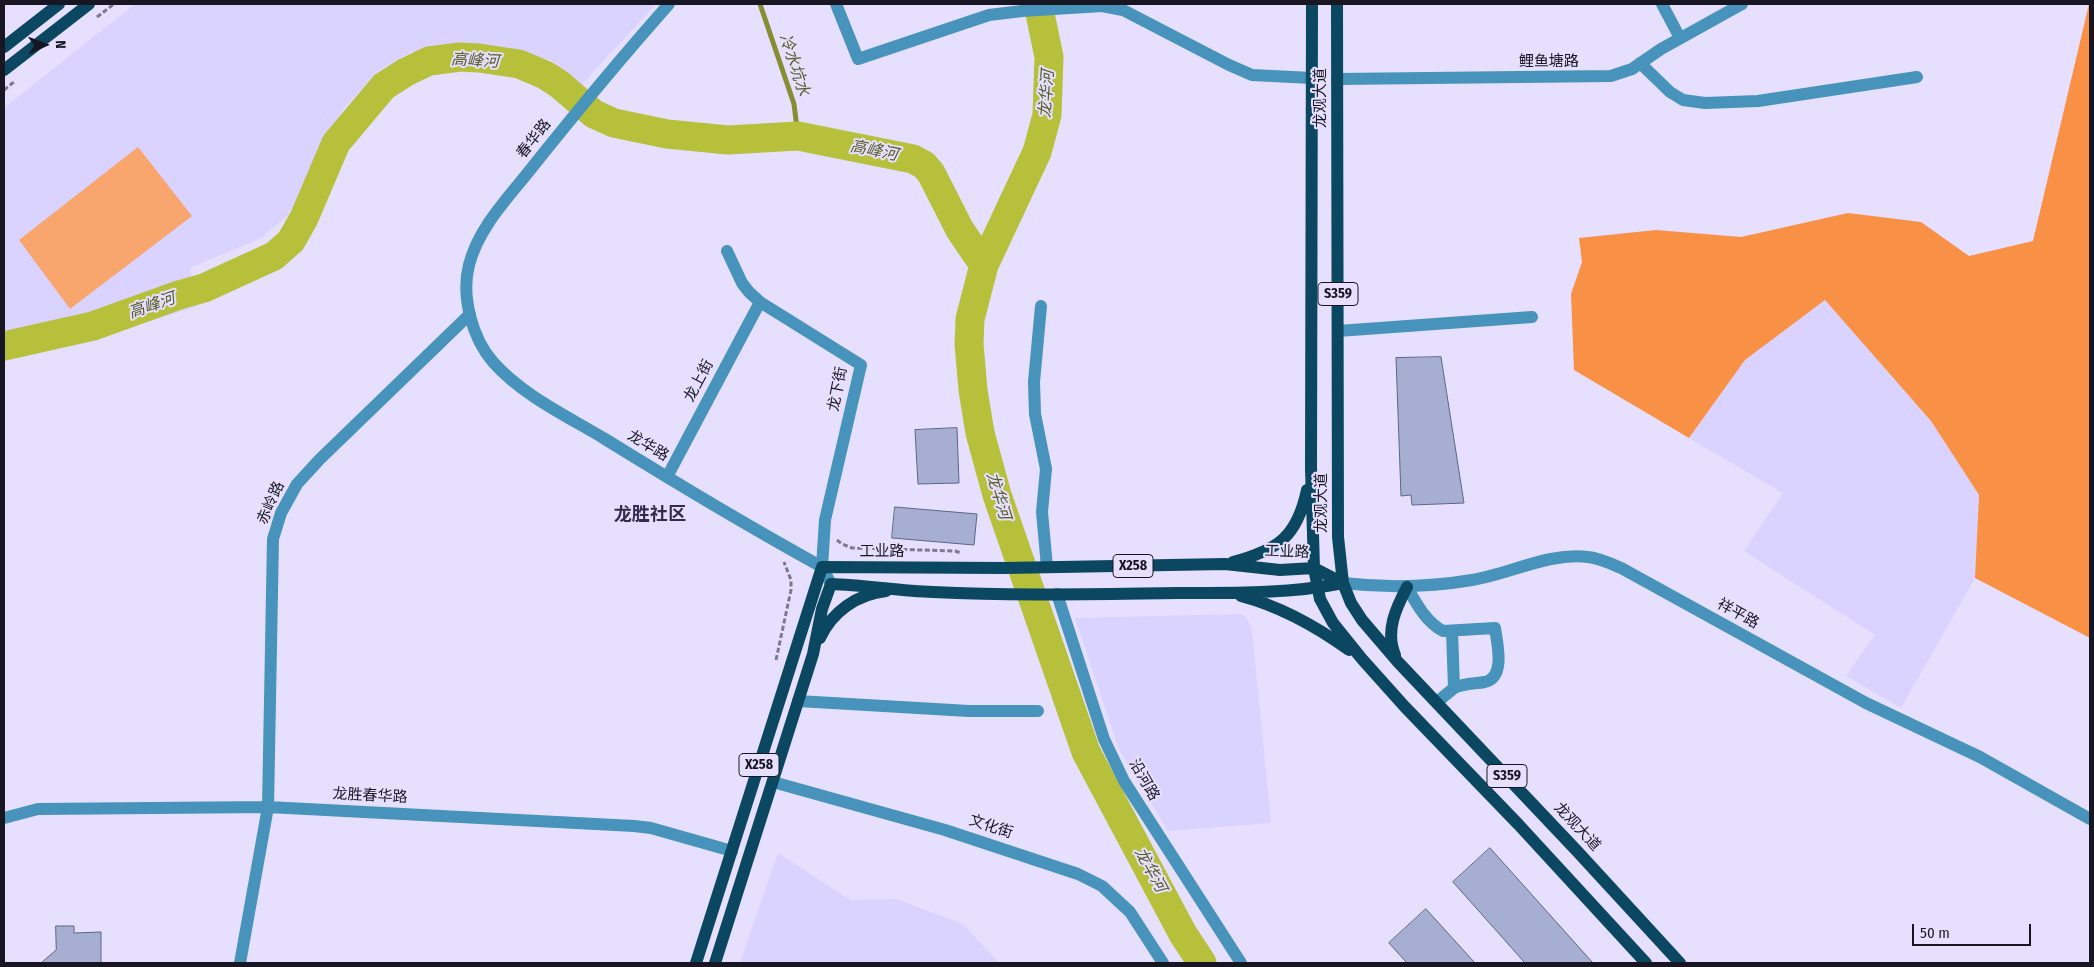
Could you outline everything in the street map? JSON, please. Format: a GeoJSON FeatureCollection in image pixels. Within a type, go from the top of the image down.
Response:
{"type":"FeatureCollection","features":[{"type":"Feature","properties":{"kind":"main road"},"geometry":{"type":"LineString","coordinates":[[4,47],[59,4]]}},
{"type":"Feature","properties":{"kind":"main road"},"geometry":{"type":"LineString","coordinates":[[4,70],[89,4]]}},
{"type":"Feature","properties":{"kind":"main road","name":"龙观大道"},"geometry":{"type":"LineString","coordinates":[[1312,4],[1312,468],[1314,568],[1320,599],[1333,623],[1362,659],[1646,963]]}},
{"type":"Feature","properties":{"kind":"main road","name":"龙观大道"},"geometry":{"type":"LineString","coordinates":[[1337,4],[1338,537],[1343,583],[1351,603],[1362,620],[1398,662],[1571,844],[1680,963]]}},
{"type":"Feature","properties":{"kind":"main road"},"geometry":{"type":"LineString","coordinates":[[1225,564],[1264,552],[1289,535],[1301,515],[1312,468]]}},
{"type":"Feature","properties":{"kind":"main road","name":"工业路"},"geometry":{"type":"LineString","coordinates":[[822,567],[1004,568],[1225,564],[1280,570],[1314,568],[1343,583]]}},
{"type":"Feature","properties":{"kind":"main road","name":"X258"},"geometry":{"type":"LineString","coordinates":[[696,963],[822,567]]}},
{"type":"Feature","properties":{"kind":"main road","name":"X258"},"geometry":{"type":"LineString","coordinates":[[715,963],[813,654],[822,609],[831,584],[857,584],[899,590],[1053,594],[1228,593],[1317,588],[1343,583]]}},
{"type":"Feature","properties":{"kind":"main road"},"geometry":{"type":"LineString","coordinates":[[1398,662],[1392,648],[1391,628],[1407,586]]}},
{"type":"Feature","properties":{"kind":"main road"},"geometry":{"type":"LineString","coordinates":[[813,654],[823,632],[842,608],[866,596],[899,590]]}},
{"type":"Feature","properties":{"kind":"main road"},"geometry":{"type":"LineString","coordinates":[[1228,593],[1259,600],[1324,633],[1362,659]]}},
{"type":"Feature","properties":{"kind":"street","name":"春华路"},"geometry":{"type":"LineString","coordinates":[[470,314],[467,293],[468,266],[475,246],[489,222],[588,97],[669,4]]}},
{"type":"Feature","properties":{"kind":"street"},"geometry":{"type":"LineString","coordinates":[[836,4],[858,59],[980,17],[1060,8],[1112,7],[1136,16],[1229,66],[1252,75],[1312,78]]}},
{"type":"Feature","properties":{"kind":"street"},"geometry":{"type":"LineString","coordinates":[[1662,4],[1680,38]]}},
{"type":"Feature","properties":{"kind":"street","name":"鲤鱼塘路"},"geometry":{"type":"LineString","coordinates":[[1337,79],[1596,78],[1622,74],[1680,38],[1742,4]]}},
{"type":"Feature","properties":{"kind":"street"},"geometry":{"type":"LineString","coordinates":[[1640,63],[1670,92],[1683,100],[1705,103],[1758,101],[1917,77]]}},
{"type":"Feature","properties":{"kind":"street","name":"龙下街"},"geometry":{"type":"LineString","coordinates":[[727,250],[742,283],[760,302],[861,365],[825,520],[822,567]]}},
{"type":"Feature","properties":{"kind":"street","name":"龙上街"},"geometry":{"type":"LineString","coordinates":[[666,477],[760,302]]}},
{"type":"Feature","properties":{"kind":"street"},"geometry":{"type":"LineString","coordinates":[[1041,306],[1035,398],[1038,433],[1046,469],[1043,522],[1045,567]]}},
{"type":"Feature","properties":{"kind":"street","name":"龙华路"},"geometry":{"type":"LineString","coordinates":[[470,314],[477,337],[492,361],[516,384],[666,477],[822,567]]}},
{"type":"Feature","properties":{"kind":"street","name":"赤岭路"},"geometry":{"type":"LineString","coordinates":[[240,963],[268,807],[273,539],[281,513],[297,484],[470,314]]}},
{"type":"Feature","properties":{"kind":"street"},"geometry":{"type":"LineString","coordinates":[[1338,330],[1532,317]]}},
{"type":"Feature","properties":{"kind":"street","name":"祥平路"},"geometry":{"type":"LineString","coordinates":[[1343,583],[1407,586],[1486,578],[1564,557],[1589,557],[1604,561],[1640,578],[1866,703],[1980,757],[2090,819]]}},
{"type":"Feature","properties":{"kind":"street"},"geometry":{"type":"LineString","coordinates":[[822,567],[831,584]]}},
{"type":"Feature","properties":{"kind":"street"},"geometry":{"type":"LineString","coordinates":[[1407,586],[1419,607],[1436,627],[1452,631],[1496,628],[1497,672],[1488,681],[1468,683],[1454,688],[1437,702]]}},
{"type":"Feature","properties":{"kind":"street","name":"沿河路"},"geometry":{"type":"LineString","coordinates":[[1053,594],[1104,739],[1124,781],[1144,802],[1241,963]]}},
{"type":"Feature","properties":{"kind":"street"},"geometry":{"type":"LineString","coordinates":[[1452,631],[1454,688]]}},
{"type":"Feature","properties":{"kind":"street"},"geometry":{"type":"LineString","coordinates":[[798,701],[969,711],[1038,711]]}},
{"type":"Feature","properties":{"kind":"street","name":"文化街"},"geometry":{"type":"LineString","coordinates":[[773,782],[946,830],[1078,874],[1102,886],[1130,912],[1162,963]]}},
{"type":"Feature","properties":{"kind":"street","name":"龙胜春华路"},"geometry":{"type":"LineString","coordinates":[[4,818],[38,809],[268,807],[634,826],[651,828],[732,851]]}},
{"type":"Feature","properties":{"kind":"path"},"geometry":{"type":"LineString","coordinates":[[832,537],[852,548],[955,551]]}},
{"type":"Feature","properties":{"kind":"path"},"geometry":{"type":"LineString","coordinates":[[775,665],[792,590],[791,580],[782,559]]}},
{"type":"Feature","properties":{"kind":"shaded area"},"geometry":{"type":"Polygon","coordinates":[[[135,4],[656,4],[581,85],[551,60],[506,51],[459,48],[411,52],[378,71],[342,111],[315,170],[288,215],[261,238],[190,268],[196,307],[75,344],[4,361],[4,108],[135,4]]]}},
{"type":"Feature","properties":{"kind":"shaded area"},"geometry":{"type":"Polygon","coordinates":[[[2089,4],[2090,638],[1975,578],[1979,495],[1931,421],[1825,300],[1745,360],[1689,438],[1574,370],[1571,294],[1582,262],[1579,238],[1656,230],[1741,237],[1848,213],[1921,222],[1969,256],[2033,241],[2089,4]]]}},
{"type":"Feature","properties":{"kind":"shaded area"},"geometry":{"type":"Polygon","coordinates":[[[138,147],[192,216],[70,309],[19,240],[138,147]]]}},
{"type":"Feature","properties":{"kind":"shaded area"},"geometry":{"type":"Polygon","coordinates":[[[1825,300],[1931,421],[1979,495],[1975,578],[1901,708],[1846,676],[1875,635],[1744,551],[1783,493],[1689,438],[1745,360],[1825,300]]]}},
{"type":"Feature","properties":{"kind":"shaded area"},"geometry":{"type":"Polygon","coordinates":[[[1242,614],[1248,620],[1252,631],[1271,823],[1168,831],[1118,747],[1075,618],[1242,614]]]}},
{"type":"Feature","properties":{"kind":"shaded area"},"geometry":{"type":"Polygon","coordinates":[[[778,853],[850,900],[896,899],[963,924],[999,963],[740,963],[778,853]]]}},
{"type":"Feature","properties":{"kind":"building"},"geometry":{"type":"Polygon","coordinates":[[[1441,357],[1464,503],[1412,505],[1411,495],[1401,496],[1396,358],[1441,357]]]}},
{"type":"Feature","properties":{"kind":"building"},"geometry":{"type":"Polygon","coordinates":[[[957,428],[959,483],[918,484],[915,430],[957,428]]]}},
{"type":"Feature","properties":{"kind":"building"},"geometry":{"type":"Polygon","coordinates":[[[895,507],[977,514],[974,545],[892,538],[895,507]]]}},
{"type":"Feature","properties":{"kind":"building"},"geometry":{"type":"Polygon","coordinates":[[[1490,848],[1593,963],[1525,963],[1453,882],[1490,848]]]}},
{"type":"Feature","properties":{"kind":"building"},"geometry":{"type":"Polygon","coordinates":[[[1426,909],[1475,963],[1407,963],[1389,943],[1426,909]]]}},
{"type":"Feature","properties":{"kind":"building"},"geometry":{"type":"Polygon","coordinates":[[[56,926],[74,926],[74,933],[101,932],[101,963],[41,963],[56,950],[56,926]]]}},
{"type":"Feature","properties":{"kind":"waterway","name":"冷水坑水"},"geometry":{"type":"LineString","coordinates":[[760,4],[794,104],[798,136]]}},
{"type":"Feature","properties":{"kind":"waterway","name":"龙华河"},"geometry":{"type":"LineString","coordinates":[[1038,4],[1049,57],[1047,115],[1037,152],[984,265],[970,319],[969,344],[973,390],[980,433],[997,495],[1086,752],[1183,934],[1202,963]]}},
{"type":"Feature","properties":{"kind":"waterway","name":"高峰河"},"geometry":{"type":"LineString","coordinates":[[4,346],[93,326],[204,288],[274,256],[291,241],[304,218],[336,143],[384,86],[406,72],[429,61],[460,57],[519,64],[545,75],[559,84],[594,114],[614,123],[667,134],[728,140],[798,136],[913,159],[924,165],[931,173],[960,230],[984,265]]}},
{"type":"Feature","properties":{"kind":"district","name":"龙胜社区"},"geometry":{"type":"Point","coordinates":[650,515]}}]}
